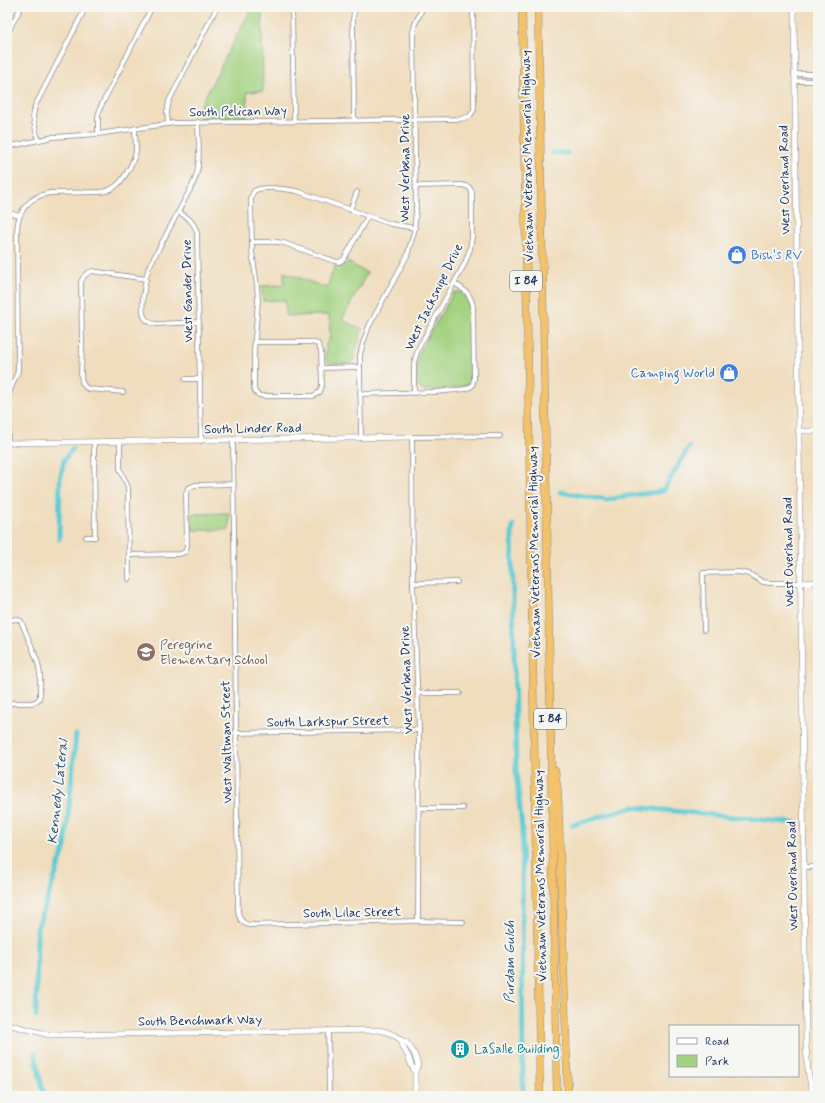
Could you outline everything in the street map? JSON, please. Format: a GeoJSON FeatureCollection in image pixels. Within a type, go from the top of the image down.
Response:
{"type":"FeatureCollection","features":[{"type":"Feature","properties":{"kind":"highway","name":"Vietnam Veterans Memorial Highway"},"geometry":{"type":"LineString","coordinates":[[522,7],[540,1096]]}},
{"type":"Feature","properties":{"kind":"highway","name":"Vietnam Veterans Memorial Highway"},"geometry":{"type":"LineString","coordinates":[[538,7],[557,1096]]}},
{"type":"Feature","properties":{"kind":"highway"},"geometry":{"type":"LineString","coordinates":[[551,739],[558,794],[568,1096]]}},
{"type":"Feature","properties":{"kind":"street"},"geometry":{"type":"LineString","coordinates":[[7,34],[21,7]]}},
{"type":"Feature","properties":{"kind":"street"},"geometry":{"type":"LineString","coordinates":[[38,140],[33,117],[35,106],[86,7]]}},
{"type":"Feature","properties":{"kind":"street"},"geometry":{"type":"LineString","coordinates":[[98,134],[98,116],[101,106],[152,7]]}},
{"type":"Feature","properties":{"kind":"street"},"geometry":{"type":"LineString","coordinates":[[168,124],[167,112],[169,101],[217,7]]}},
{"type":"Feature","properties":{"kind":"street"},"geometry":{"type":"LineString","coordinates":[[292,7],[294,121]]}},
{"type":"Feature","properties":{"kind":"street"},"geometry":{"type":"LineString","coordinates":[[354,120],[353,20],[356,7]]}},
{"type":"Feature","properties":{"kind":"street","name":"West Verbena Drive"},"geometry":{"type":"LineString","coordinates":[[361,438],[361,348],[366,332],[407,256],[415,228],[416,186],[413,32],[423,7]]}},
{"type":"Feature","properties":{"kind":"street","name":"South Pelican Way"},"geometry":{"type":"LineString","coordinates":[[7,147],[53,137],[98,134],[168,124],[198,122],[461,119],[470,116],[474,110],[473,7]]}},
{"type":"Feature","properties":{"kind":"street","name":"West Overland Road"},"geometry":{"type":"LineString","coordinates":[[794,7],[806,1046],[808,1071],[813,1096]]}},
{"type":"Feature","properties":{"kind":"street"},"geometry":{"type":"LineString","coordinates":[[794,74],[818,74]]}},
{"type":"Feature","properties":{"kind":"street"},"geometry":{"type":"LineString","coordinates":[[794,81],[818,81]]}},
{"type":"Feature","properties":{"kind":"street"},"geometry":{"type":"LineString","coordinates":[[198,122],[198,174],[149,267],[142,308],[145,320],[150,323],[199,322]]}},
{"type":"Feature","properties":{"kind":"street"},"geometry":{"type":"LineString","coordinates":[[8,443],[8,396],[18,371],[16,230],[19,216],[30,201],[39,195],[50,193],[101,192],[112,189],[116,186],[124,178],[135,156],[135,128]]}},
{"type":"Feature","properties":{"kind":"street","name":"West Jacksnipe Drive"},"geometry":{"type":"LineString","coordinates":[[414,393],[414,363],[418,349],[465,263],[472,237],[472,192],[469,187],[462,185],[416,186]]}},
{"type":"Feature","properties":{"kind":"street"},"geometry":{"type":"LineString","coordinates":[[254,342],[311,342],[318,344],[321,351],[322,386],[320,392],[313,396],[264,396],[257,394],[254,388],[254,342],[258,316],[258,286],[252,251],[251,197],[254,191],[260,188],[289,189],[391,224],[415,228]]}},
{"type":"Feature","properties":{"kind":"street"},"geometry":{"type":"LineString","coordinates":[[350,210],[357,192]]}},
{"type":"Feature","properties":{"kind":"street"},"geometry":{"type":"LineString","coordinates":[[7,212],[19,216]]}},
{"type":"Feature","properties":{"kind":"street","name":"West Gander Drive"},"geometry":{"type":"LineString","coordinates":[[178,212],[189,219],[196,227],[197,233],[201,441]]}},
{"type":"Feature","properties":{"kind":"street"},"geometry":{"type":"LineString","coordinates":[[252,242],[284,243],[339,262],[344,259],[368,216]]}},
{"type":"Feature","properties":{"kind":"street"},"geometry":{"type":"LineString","coordinates":[[123,392],[92,390],[85,387],[82,382],[81,282],[85,274],[89,272],[146,279]]}},
{"type":"Feature","properties":{"kind":"street"},"geometry":{"type":"LineString","coordinates":[[360,394],[441,392],[466,389],[472,386],[474,379],[472,299],[468,292],[454,283]]}},
{"type":"Feature","properties":{"kind":"street"},"geometry":{"type":"LineString","coordinates":[[321,368],[360,367]]}},
{"type":"Feature","properties":{"kind":"street"},"geometry":{"type":"LineString","coordinates":[[185,379],[200,379]]}},
{"type":"Feature","properties":{"kind":"street"},"geometry":{"type":"LineString","coordinates":[[798,431],[818,431]]}},
{"type":"Feature","properties":{"kind":"street","name":"South Linder Road"},"geometry":{"type":"LineString","coordinates":[[8,443],[500,436]]}},
{"type":"Feature","properties":{"kind":"street","name":"West Verbena Drive"},"geometry":{"type":"LineString","coordinates":[[412,437],[413,584],[419,730],[418,921]]}},
{"type":"Feature","properties":{"kind":"street","name":"West Waltman Street"},"geometry":{"type":"LineString","coordinates":[[233,440],[238,911],[239,918],[242,923]]}},
{"type":"Feature","properties":{"kind":"street"},"geometry":{"type":"LineString","coordinates":[[86,537],[95,537],[94,442]]}},
{"type":"Feature","properties":{"kind":"street"},"geometry":{"type":"LineString","coordinates":[[120,442],[120,469],[128,488],[129,579]]}},
{"type":"Feature","properties":{"kind":"street"},"geometry":{"type":"LineString","coordinates":[[129,554],[180,554],[185,552],[187,546],[186,494],[188,488],[195,485],[234,484]]}},
{"type":"Feature","properties":{"kind":"street"},"geometry":{"type":"LineString","coordinates":[[704,630],[703,573],[739,572],[748,574],[763,582],[770,583],[818,582]]}},
{"type":"Feature","properties":{"kind":"street"},"geometry":{"type":"LineString","coordinates":[[413,584],[457,582]]}},
{"type":"Feature","properties":{"kind":"street"},"geometry":{"type":"LineString","coordinates":[[7,621],[16,618],[20,621],[38,662],[40,674],[39,699],[31,703],[7,703]]}},
{"type":"Feature","properties":{"kind":"street"},"geometry":{"type":"LineString","coordinates":[[418,693],[460,693]]}},
{"type":"Feature","properties":{"kind":"street","name":"South Larkspur Street"},"geometry":{"type":"LineString","coordinates":[[236,733],[419,730]]}},
{"type":"Feature","properties":{"kind":"street"},"geometry":{"type":"LineString","coordinates":[[419,808],[463,808]]}},
{"type":"Feature","properties":{"kind":"street"},"geometry":{"type":"LineString","coordinates":[[804,867],[818,867]]}},
{"type":"Feature","properties":{"kind":"street","name":"South Lilac Street"},"geometry":{"type":"LineString","coordinates":[[242,923],[249,925],[418,921],[463,922]]}},
{"type":"Feature","properties":{"kind":"street","name":"South Benchmark Way"},"geometry":{"type":"LineString","coordinates":[[7,1024],[50,1035],[379,1030],[394,1035],[401,1040],[411,1067],[415,1071],[415,1096]]}},
{"type":"Feature","properties":{"kind":"street"},"geometry":{"type":"LineString","coordinates":[[328,1030],[329,1096]]}},
{"type":"Feature","properties":{"kind":"green space"},"geometry":{"type":"Polygon","coordinates":[[[252,7],[262,7],[263,91],[247,92],[247,118],[199,118],[199,108],[252,7]]]}},
{"type":"Feature","properties":{"kind":"green space"},"geometry":{"type":"Polygon","coordinates":[[[348,262],[367,273],[342,320],[362,329],[354,360],[351,363],[330,364],[326,360],[326,344],[330,335],[329,315],[286,316],[285,300],[263,301],[262,286],[284,285],[284,272],[327,288],[334,267],[343,266],[348,262]]]}},
{"type":"Feature","properties":{"kind":"green space"},"geometry":{"type":"Polygon","coordinates":[[[454,292],[461,292],[469,303],[470,383],[454,388],[421,390],[417,385],[419,353],[454,292]]]}},
{"type":"Feature","properties":{"kind":"green space"},"geometry":{"type":"Polygon","coordinates":[[[229,513],[229,530],[192,530],[191,514],[229,513]]]}},
{"type":"Feature","properties":{"kind":"waterway","name":"Kennedy Lateral"},"geometry":{"type":"LineString","coordinates":[[553,153],[567,153]]}},
{"type":"Feature","properties":{"kind":"waterway"},"geometry":{"type":"LineString","coordinates":[[560,492],[607,500],[663,491],[689,447]]}},
{"type":"Feature","properties":{"kind":"waterway","name":"Kennedy Lateral"},"geometry":{"type":"LineString","coordinates":[[59,539],[60,480],[64,460],[72,449]]}},
{"type":"Feature","properties":{"kind":"waterway"},"geometry":{"type":"LineString","coordinates":[[513,525],[516,770],[522,829],[523,1096]]}},
{"type":"Feature","properties":{"kind":"waterway","name":"Kennedy Lateral"},"geometry":{"type":"LineString","coordinates":[[36,1016],[37,929],[65,847],[76,735]]}},
{"type":"Feature","properties":{"kind":"waterway","name":"Purdam Gulch"},"geometry":{"type":"LineString","coordinates":[[572,825],[633,807],[795,823]]}},
{"type":"Feature","properties":{"kind":"waterway","name":"Kennedy Lateral"},"geometry":{"type":"LineString","coordinates":[[35,1053],[44,1096]]}},
{"type":"Feature","properties":{"kind":"place","name":"Bish's RV"},"geometry":{"type":"Point","coordinates":[737,255]}},
{"type":"Feature","properties":{"kind":"place","name":"Camping World"},"geometry":{"type":"Point","coordinates":[729,373]}},
{"type":"Feature","properties":{"kind":"place","name":"Peregrine Elementary School"},"geometry":{"type":"Point","coordinates":[146,652]}},
{"type":"Feature","properties":{"kind":"place","name":"LaSalle Building"},"geometry":{"type":"Point","coordinates":[460,1049]}}]}
